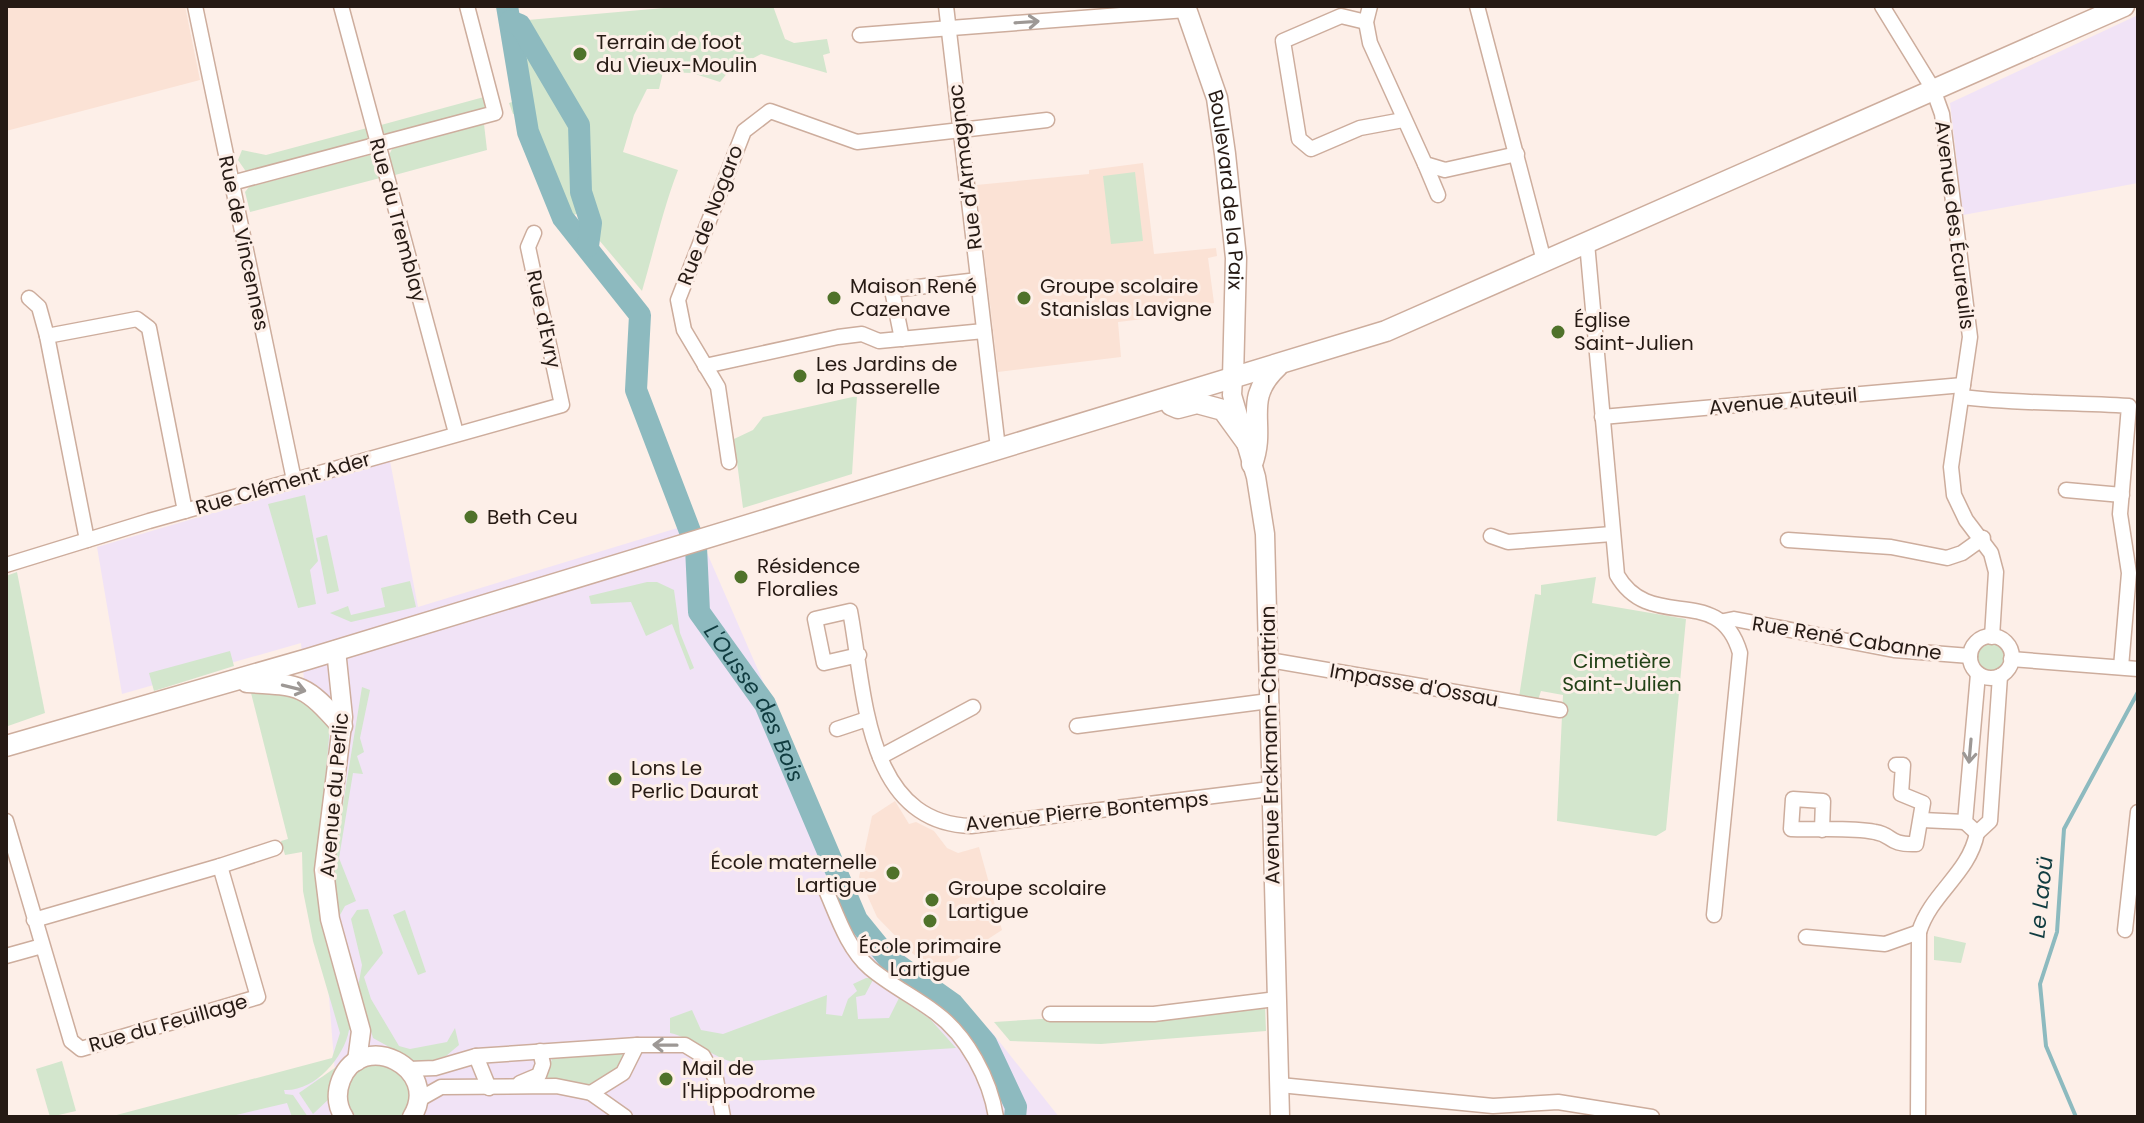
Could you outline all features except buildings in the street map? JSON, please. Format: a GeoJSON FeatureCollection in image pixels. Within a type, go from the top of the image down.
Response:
{"type":"FeatureCollection","features":[{"type":"Feature","properties":{"kind":"main road"},"geometry":{"type":"LineString","coordinates":[[6,746],[336,650],[1386,331],[2124,6]]}},
{"type":"Feature","properties":{"kind":"main road","name":"Boulevard de la Paix"},"geometry":{"type":"LineString","coordinates":[[1186,8],[1217,98],[1225,154],[1236,258],[1233,378]]}},
{"type":"Feature","properties":{"kind":"main road"},"geometry":{"type":"LineString","coordinates":[[1252,464],[1261,442],[1254,407],[1258,392],[1265,377],[1281,363]]}},
{"type":"Feature","properties":{"kind":"main road"},"geometry":{"type":"LineString","coordinates":[[1160,399],[1178,408],[1197,403],[1223,410],[1247,443]]}},
{"type":"Feature","properties":{"kind":"main road"},"geometry":{"type":"LineString","coordinates":[[231,681],[292,686],[312,693],[342,726]]}},
{"type":"Feature","properties":{"kind":"street","name":"Rue de Vincennes"},"geometry":{"type":"LineString","coordinates":[[195,6],[294,480]]}},
{"type":"Feature","properties":{"kind":"street","name":"Rue du Tremblay"},"geometry":{"type":"LineString","coordinates":[[341,6],[456,433]]}},
{"type":"Feature","properties":{"kind":"street"},"geometry":{"type":"LineString","coordinates":[[232,183],[495,113],[467,6]]}},
{"type":"Feature","properties":{"kind":"street","name":"Rue d'Armagnac"},"geometry":{"type":"LineString","coordinates":[[946,6],[998,448]]}},
{"type":"Feature","properties":{"kind":"street"},"geometry":{"type":"LineString","coordinates":[[1370,6],[1366,22],[1370,43],[1438,195]]}},
{"type":"Feature","properties":{"kind":"street"},"geometry":{"type":"LineString","coordinates":[[1477,6],[1544,261]]}},
{"type":"Feature","properties":{"kind":"street","name":"Avenue des Écureuils"},"geometry":{"type":"LineString","coordinates":[[1882,6],[1933,89],[1942,114],[1970,337],[1951,467],[1954,495],[1966,520],[1983,538],[1996,572],[1992,637]]}},
{"type":"Feature","properties":{"kind":"street"},"geometry":{"type":"LineString","coordinates":[[860,35],[1186,8]]}},
{"type":"Feature","properties":{"kind":"street"},"geometry":{"type":"LineString","coordinates":[[1366,22],[1341,16],[1283,41],[1299,139],[1311,149],[1360,128],[1403,120]]}},
{"type":"Feature","properties":{"kind":"street","name":"Rue de Nogaro"},"geometry":{"type":"LineString","coordinates":[[729,462],[718,387],[684,330],[678,300],[744,131],[770,111],[857,142],[1047,120]]}},
{"type":"Feature","properties":{"kind":"street"},"geometry":{"type":"LineString","coordinates":[[1425,164],[1445,170],[1517,154]]}},
{"type":"Feature","properties":{"kind":"street","name":"Rue d'Evry"},"geometry":{"type":"LineString","coordinates":[[534,233],[528,247],[562,405]]}},
{"type":"Feature","properties":{"kind":"street"},"geometry":{"type":"LineString","coordinates":[[1491,536],[1508,542],[1612,534],[1587,243]]}},
{"type":"Feature","properties":{"kind":"street"},"geometry":{"type":"LineString","coordinates":[[902,339],[892,290],[978,280]]}},
{"type":"Feature","properties":{"kind":"street"},"geometry":{"type":"LineString","coordinates":[[29,298],[39,307],[47,336],[87,540]]}},
{"type":"Feature","properties":{"kind":"street"},"geometry":{"type":"LineString","coordinates":[[47,336],[137,319],[149,328],[185,511]]}},
{"type":"Feature","properties":{"kind":"street"},"geometry":{"type":"LineString","coordinates":[[705,366],[838,337],[862,334],[879,341],[984,331]]}},
{"type":"Feature","properties":{"kind":"street","name":"Avenue Erckmann-Chatrian"},"geometry":{"type":"LineString","coordinates":[[1233,378],[1232,395],[1252,464],[1265,534],[1280,1117]]}},
{"type":"Feature","properties":{"kind":"street","name":"Avenue Auteuil"},"geometry":{"type":"LineString","coordinates":[[1602,417],[1962,391],[2007,403],[2041,400],[2133,407]]}},
{"type":"Feature","properties":{"kind":"street","name":"Rue Clément Ader"},"geometry":{"type":"LineString","coordinates":[[6,565],[456,433],[562,405]]}},
{"type":"Feature","properties":{"kind":"street"},"geometry":{"type":"LineString","coordinates":[[2121,667],[2129,573],[2120,514],[2133,407]]}},
{"type":"Feature","properties":{"kind":"street"},"geometry":{"type":"LineString","coordinates":[[2066,490],[2122,495]]}},
{"type":"Feature","properties":{"kind":"street","name":"Rue René Cabanne"},"geometry":{"type":"LineString","coordinates":[[1612,534],[1617,575],[1627,591],[1643,602],[1709,614],[1724,621],[1734,619],[1894,650],[1970,656]]}},
{"type":"Feature","properties":{"kind":"street"},"geometry":{"type":"LineString","coordinates":[[1788,540],[1891,547],[1947,558],[1962,553],[1983,538]]}},
{"type":"Feature","properties":{"kind":"street"},"geometry":{"type":"LineString","coordinates":[[1714,915],[1740,653],[1735,635],[1724,621]]}},
{"type":"Feature","properties":{"kind":"street"},"geometry":{"type":"LineString","coordinates":[[1918,1117],[1919,932],[1925,910],[1963,869],[1977,833],[1990,821],[2000,676],[2011,659],[2008,646],[1992,637],[1980,640],[1970,656],[1978,674],[1965,822]]}},
{"type":"Feature","properties":{"kind":"street","name":"Avenue du Perlic"},"geometry":{"type":"LineString","coordinates":[[336,650],[342,726],[324,870],[330,919],[361,1031],[380,1055]]}},
{"type":"Feature","properties":{"kind":"street","name":"Avenue Pierre Bontemps"},"geometry":{"type":"LineString","coordinates":[[859,655],[867,719],[893,784],[916,810],[951,825],[971,826],[1270,789]]}},
{"type":"Feature","properties":{"kind":"street"},"geometry":{"type":"LineString","coordinates":[[2011,659],[2138,669]]}},
{"type":"Feature","properties":{"kind":"street","name":"Impasse d'Ossau"},"geometry":{"type":"LineString","coordinates":[[1269,660],[1560,710]]}},
{"type":"Feature","properties":{"kind":"street"},"geometry":{"type":"LineString","coordinates":[[1978,674],[1989,678],[2000,676]]}},
{"type":"Feature","properties":{"kind":"street"},"geometry":{"type":"LineString","coordinates":[[1077,726],[1269,701]]}},
{"type":"Feature","properties":{"kind":"street"},"geometry":{"type":"LineString","coordinates":[[880,757],[973,707]]}},
{"type":"Feature","properties":{"kind":"street"},"geometry":{"type":"LineString","coordinates":[[837,729],[867,719]]}},
{"type":"Feature","properties":{"kind":"street"},"geometry":{"type":"LineString","coordinates":[[1822,830],[1878,832],[1897,845],[1916,844],[1923,803],[1901,794],[1903,765],[1896,765]]}},
{"type":"Feature","properties":{"kind":"street"},"geometry":{"type":"LineString","coordinates":[[2125,930],[2138,812]]}},
{"type":"Feature","properties":{"kind":"street"},"geometry":{"type":"LineString","coordinates":[[1922,820],[1965,822],[1977,833]]}},
{"type":"Feature","properties":{"kind":"street","name":"Rue du Feuillage"},"geometry":{"type":"LineString","coordinates":[[6,821],[71,1041],[81,1049],[251,1002],[258,997],[220,866]]}},
{"type":"Feature","properties":{"kind":"street"},"geometry":{"type":"LineString","coordinates":[[34,920],[275,848]]}},
{"type":"Feature","properties":{"kind":"street"},"geometry":{"type":"LineString","coordinates":[[825,888],[848,939],[868,967],[939,1015],[960,1038],[985,1080],[996,1117]]}},
{"type":"Feature","properties":{"kind":"street"},"geometry":{"type":"LineString","coordinates":[[1806,937],[1885,944],[1919,932]]}},
{"type":"Feature","properties":{"kind":"street"},"geometry":{"type":"LineString","coordinates":[[6,956],[42,946]]}},
{"type":"Feature","properties":{"kind":"street"},"geometry":{"type":"LineString","coordinates":[[1050,1014],[1154,1014],[1276,999]]}},
{"type":"Feature","properties":{"kind":"street","name":"Avenue du Perlic"},"geometry":{"type":"LineString","coordinates":[[357,1061],[361,1031]]}},
{"type":"Feature","properties":{"kind":"street"},"geometry":{"type":"LineString","coordinates":[[409,1069],[435,1068],[476,1056],[637,1045],[685,1045],[703,1056],[716,1079],[723,1117]]}},
{"type":"Feature","properties":{"kind":"street"},"geometry":{"type":"LineString","coordinates":[[591,1093],[623,1073],[637,1045]]}},
{"type":"Feature","properties":{"kind":"street"},"geometry":{"type":"LineString","coordinates":[[496,1088],[539,1075],[543,1064],[540,1051]]}},
{"type":"Feature","properties":{"kind":"street"},"geometry":{"type":"LineString","coordinates":[[338,1115],[338,1089],[348,1068],[357,1061],[380,1055],[391,1057],[409,1069],[418,1089],[415,1109]]}},
{"type":"Feature","properties":{"kind":"street"},"geometry":{"type":"LineString","coordinates":[[476,1056],[496,1088]]}},
{"type":"Feature","properties":{"kind":"street"},"geometry":{"type":"LineString","coordinates":[[1280,1085],[1493,1106],[1558,1102],[1652,1117]]}},
{"type":"Feature","properties":{"kind":"street"},"geometry":{"type":"LineString","coordinates":[[415,1109],[441,1087],[556,1086],[591,1093],[625,1117]]}},
{"type":"Feature","properties":{"kind":"shaded area"},"geometry":{"type":"Polygon","coordinates":[[[6,6],[185,6],[200,80],[6,131],[6,6]]]}},
{"type":"Feature","properties":{"kind":"shaded area"},"geometry":{"type":"Polygon","coordinates":[[[2138,15],[2138,183],[1963,215],[1950,103],[2138,15]]]}},
{"type":"Feature","properties":{"kind":"shaded area"},"geometry":{"type":"Polygon","coordinates":[[[1143,163],[1154,254],[1216,248],[1217,256],[1208,258],[1214,303],[1202,305],[1203,312],[1118,322],[1121,357],[998,372],[976,185],[1089,174],[1089,170],[1143,163]]]}},
{"type":"Feature","properties":{"kind":"shaded area"},"geometry":{"type":"Polygon","coordinates":[[[390,461],[418,607],[694,523],[869,925],[991,1031],[1059,1117],[195,1117],[335,1073],[301,643],[122,694],[97,547],[390,461]]]}},
{"type":"Feature","properties":{"kind":"shaded area","name":"Groupe scolaire Lartigue"},"geometry":{"type":"Polygon","coordinates":[[[895,801],[909,824],[916,822],[934,831],[947,848],[958,853],[979,847],[1002,930],[937,972],[912,953],[877,917],[859,877],[872,816],[895,801]]]}},
{"type":"Feature","properties":{"kind":"green space"},"geometry":{"type":"Polygon","coordinates":[[[686,6],[773,6],[785,39],[794,43],[827,39],[830,53],[823,55],[827,73],[761,54],[748,61],[746,67],[733,66],[720,82],[692,73],[663,72],[659,89],[647,89],[634,115],[623,152],[678,170],[642,291],[577,214],[565,217],[522,115],[513,114],[509,103],[518,100],[505,22],[686,6]]]}},
{"type":"Feature","properties":{"kind":"green space"},"geometry":{"type":"Polygon","coordinates":[[[484,97],[485,109],[388,135],[382,132],[381,125],[484,97]]]}},
{"type":"Feature","properties":{"kind":"green space"},"geometry":{"type":"Polygon","coordinates":[[[484,124],[487,150],[395,175],[389,155],[392,149],[484,124]]]}},
{"type":"Feature","properties":{"kind":"green space"},"geometry":{"type":"Polygon","coordinates":[[[367,128],[369,135],[365,142],[247,173],[238,160],[242,150],[266,155],[367,128]]]}},
{"type":"Feature","properties":{"kind":"green space"},"geometry":{"type":"Polygon","coordinates":[[[370,155],[376,161],[380,178],[250,212],[245,192],[249,187],[370,155]]]}},
{"type":"Feature","properties":{"kind":"green space"},"geometry":{"type":"Polygon","coordinates":[[[1135,172],[1143,241],[1111,244],[1103,176],[1135,172]]]}},
{"type":"Feature","properties":{"kind":"green space"},"geometry":{"type":"Polygon","coordinates":[[[857,396],[852,474],[743,508],[734,439],[753,430],[763,417],[857,396]]]}},
{"type":"Feature","properties":{"kind":"green space"},"geometry":{"type":"Polygon","coordinates":[[[305,495],[318,561],[310,570],[316,604],[298,608],[268,504],[305,495]]]}},
{"type":"Feature","properties":{"kind":"green space"},"geometry":{"type":"Polygon","coordinates":[[[327,535],[339,591],[327,594],[316,538],[327,535]]]}},
{"type":"Feature","properties":{"kind":"green space"},"geometry":{"type":"Polygon","coordinates":[[[17,572],[45,713],[8,726],[6,576],[17,572]]]}},
{"type":"Feature","properties":{"kind":"green space","name":"Cimetière Saint-Julien"},"geometry":{"type":"Polygon","coordinates":[[[1596,577],[1592,603],[1686,619],[1666,830],[1656,836],[1557,821],[1563,695],[1541,691],[1538,700],[1519,697],[1535,594],[1541,595],[1541,585],[1596,577]]]}},
{"type":"Feature","properties":{"kind":"green space"},"geometry":{"type":"Polygon","coordinates":[[[410,581],[416,607],[351,622],[330,613],[348,606],[351,615],[385,607],[381,588],[410,581]]]}},
{"type":"Feature","properties":{"kind":"green space"},"geometry":{"type":"Polygon","coordinates":[[[657,582],[674,590],[680,633],[694,668],[690,670],[672,624],[646,636],[631,602],[591,604],[589,596],[657,582]]]}},
{"type":"Feature","properties":{"kind":"green space"},"geometry":{"type":"Polygon","coordinates":[[[1990,642],[2000,647],[2005,657],[2000,667],[1990,672],[1980,667],[1975,657],[1980,647],[1990,642]]]}},
{"type":"Feature","properties":{"kind":"green space"},"geometry":{"type":"Polygon","coordinates":[[[230,651],[234,666],[154,691],[149,673],[230,651]]]}},
{"type":"Feature","properties":{"kind":"green space"},"geometry":{"type":"Polygon","coordinates":[[[362,687],[370,690],[360,738],[364,752],[357,756],[363,774],[353,773],[339,858],[356,901],[345,906],[340,915],[333,886],[334,860],[362,687]]]}},
{"type":"Feature","properties":{"kind":"green space"},"geometry":{"type":"Polygon","coordinates":[[[273,690],[301,694],[330,727],[317,870],[353,1029],[349,1030],[341,1051],[326,1071],[306,1085],[284,1090],[285,1094],[293,1095],[308,1117],[292,1117],[287,1103],[228,1117],[109,1117],[332,1058],[340,1033],[313,941],[303,891],[302,852],[285,855],[281,841],[288,839],[251,693],[273,690]]]}},
{"type":"Feature","properties":{"kind":"green space"},"geometry":{"type":"Polygon","coordinates":[[[368,909],[383,953],[364,977],[371,999],[399,1046],[410,1049],[447,1042],[455,1028],[459,1045],[446,1056],[420,1064],[373,1038],[358,987],[362,965],[351,919],[357,910],[368,909]]]}},
{"type":"Feature","properties":{"kind":"green space"},"geometry":{"type":"Polygon","coordinates":[[[405,910],[426,972],[418,975],[393,915],[405,910]]]}},
{"type":"Feature","properties":{"kind":"green space"},"geometry":{"type":"Polygon","coordinates":[[[1934,936],[1966,943],[1961,963],[1934,960],[1934,936]]]}},
{"type":"Feature","properties":{"kind":"green space"},"geometry":{"type":"Polygon","coordinates":[[[874,978],[865,995],[856,997],[858,1019],[889,1018],[899,998],[930,1019],[956,1048],[732,1062],[670,1033],[670,1018],[692,1010],[701,1030],[723,1034],[827,995],[826,1014],[842,1016],[848,999],[857,991],[853,984],[874,978]]]}},
{"type":"Feature","properties":{"kind":"green space"},"geometry":{"type":"Polygon","coordinates":[[[1265,1005],[1266,1031],[1101,1044],[1010,1041],[994,1022],[1265,1005]]]}},
{"type":"Feature","properties":{"kind":"green space"},"geometry":{"type":"Polygon","coordinates":[[[622,1053],[626,1062],[597,1087],[548,1083],[545,1078],[552,1059],[622,1053]]]}},
{"type":"Feature","properties":{"kind":"green space"},"geometry":{"type":"Polygon","coordinates":[[[62,1061],[76,1111],[50,1117],[36,1069],[62,1061]]]}},
{"type":"Feature","properties":{"kind":"green space"},"geometry":{"type":"Polygon","coordinates":[[[393,1064],[412,1089],[408,1110],[403,1117],[356,1117],[347,1097],[356,1073],[361,1066],[393,1064]]]}},
{"type":"Feature","properties":{"kind":"green space"},"geometry":{"type":"Polygon","coordinates":[[[339,1065],[331,1097],[313,1114],[299,1093],[339,1065]]]}},
{"type":"Feature","properties":{"kind":"waterway","name":"L'Ousse des Bois"},"geometry":{"type":"LineString","coordinates":[[507,6],[528,132],[563,218],[640,315],[636,390],[696,547],[699,612],[765,704],[857,920],[888,958],[953,1004],[986,1043],[1016,1107],[1015,1117]]}},
{"type":"Feature","properties":{"kind":"waterway","name":"L'Ousse des Bois"},"geometry":{"type":"LineString","coordinates":[[510,21],[520,25],[579,125],[581,192],[591,223],[588,246]]}},
{"type":"Feature","properties":{"kind":"waterway","name":"Le Laoü"},"geometry":{"type":"LineString","coordinates":[[2076,1117],[2046,1046],[2040,984],[2057,932],[2064,829],[2138,692]]}},
{"type":"Feature","properties":{"kind":"place","name":"Terrain de foot du Vieux-Moulin"},"geometry":{"type":"Point","coordinates":[580,54]}},
{"type":"Feature","properties":{"kind":"place","name":"Maison René Cazenave"},"geometry":{"type":"Point","coordinates":[834,298]}},
{"type":"Feature","properties":{"kind":"place","name":"Groupe scolaire Stanislas Lavigne"},"geometry":{"type":"Point","coordinates":[1024,298]}},
{"type":"Feature","properties":{"kind":"place","name":"Église Saint-Julien"},"geometry":{"type":"Point","coordinates":[1558,332]}},
{"type":"Feature","properties":{"kind":"place","name":"Les Jardins de la Passerelle"},"geometry":{"type":"Point","coordinates":[800,376]}},
{"type":"Feature","properties":{"kind":"place","name":"Beth Ceu"},"geometry":{"type":"Point","coordinates":[471,517]}},
{"type":"Feature","properties":{"kind":"place","name":"Résidence Floralies"},"geometry":{"type":"Point","coordinates":[741,577]}},
{"type":"Feature","properties":{"kind":"place","name":"Lons Le Perlic Daurat"},"geometry":{"type":"Point","coordinates":[615,779]}},
{"type":"Feature","properties":{"kind":"place","name":"École maternelle Lartigue"},"geometry":{"type":"Point","coordinates":[893,873]}},
{"type":"Feature","properties":{"kind":"place","name":"Groupe scolaire Lartigue"},"geometry":{"type":"Point","coordinates":[932,900]}},
{"type":"Feature","properties":{"kind":"place","name":"École primaire Lartigue"},"geometry":{"type":"Point","coordinates":[930,921]}},
{"type":"Feature","properties":{"kind":"place","name":"Mail de l'Hippodrome"},"geometry":{"type":"Point","coordinates":[666,1079]}}]}
